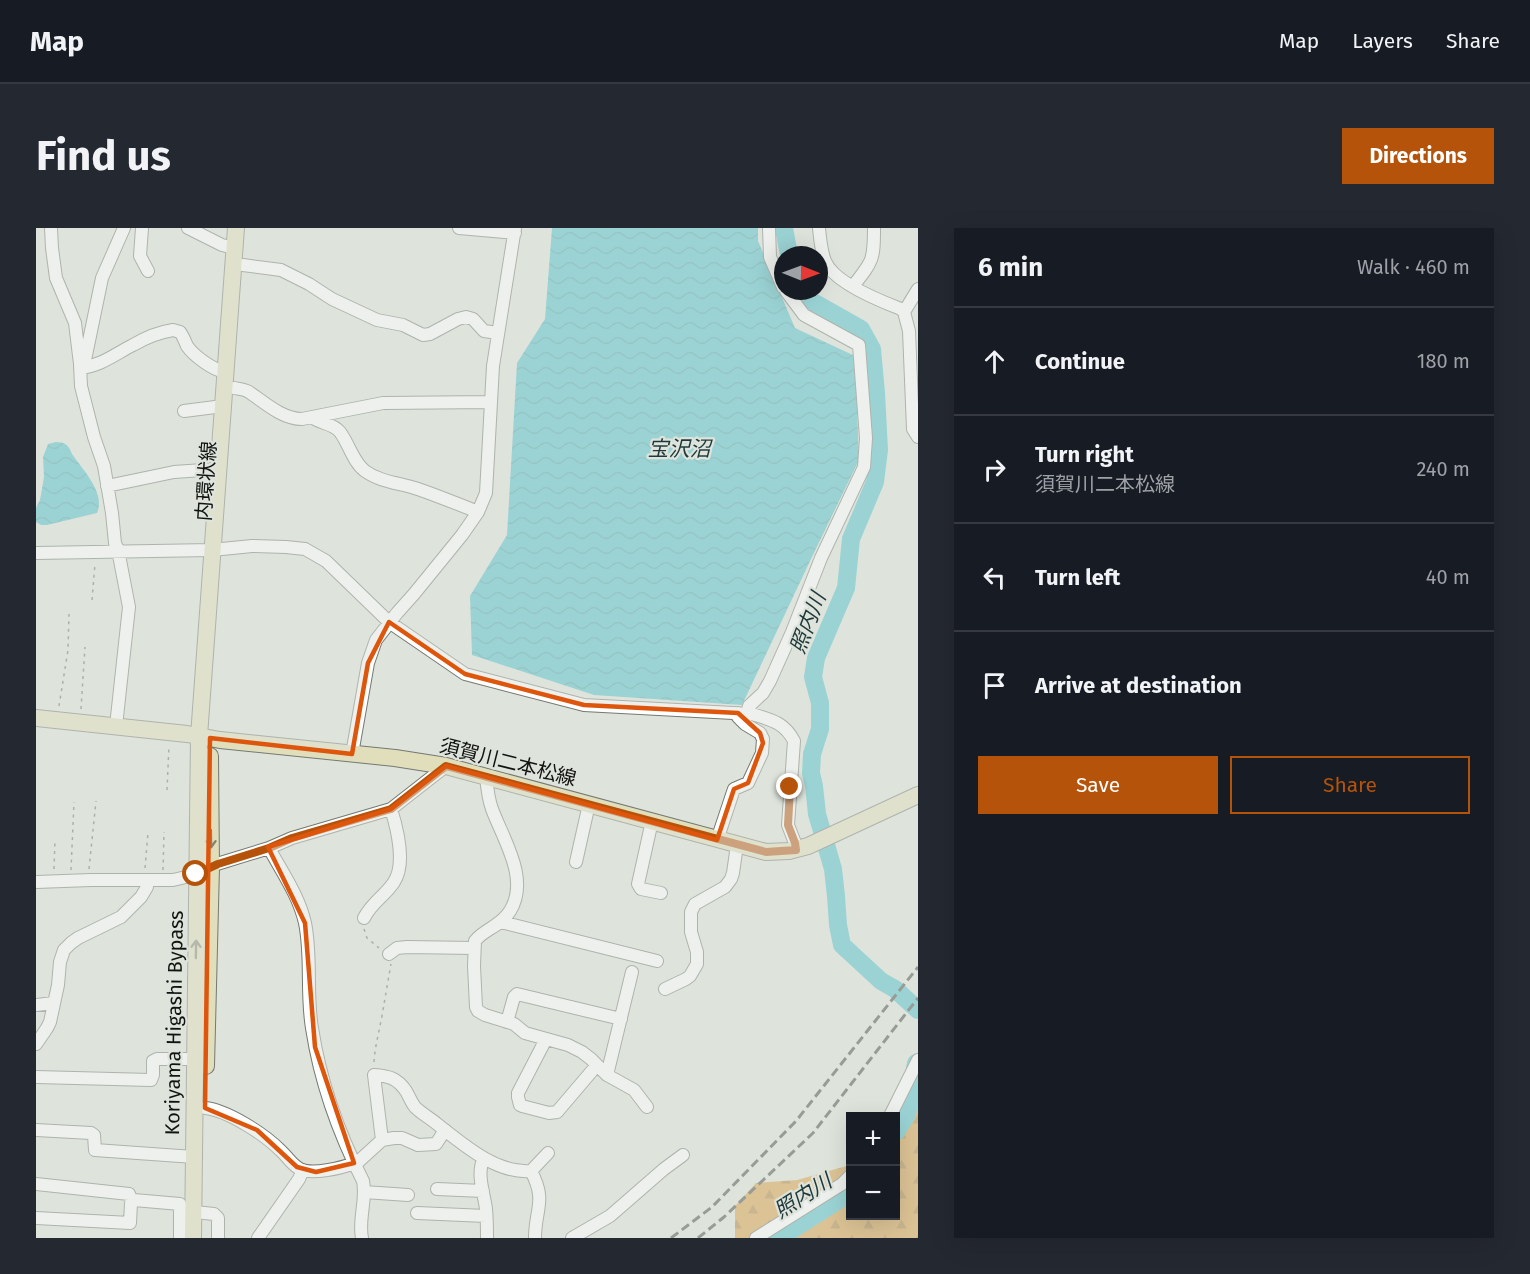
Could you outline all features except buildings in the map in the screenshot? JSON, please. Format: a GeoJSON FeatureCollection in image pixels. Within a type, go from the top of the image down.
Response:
{"type":"FeatureCollection","features":[{"type":"Feature","properties":{"kind":"main road","name":"内環状線"},"geometry":{"type":"LineString","coordinates":[[217,549],[218,469],[236,228]]}},
{"type":"Feature","properties":{"kind":"main road","name":"内環状線"},"geometry":{"type":"LineString","coordinates":[[205,737],[217,549],[234,388],[245,228]]}},
{"type":"Feature","properties":{"kind":"main road","name":"須賀川二本松線"},"geometry":{"type":"LineString","coordinates":[[36,718],[446,766],[766,852],[802,848],[918,795]]}},
{"type":"Feature","properties":{"kind":"main road","name":"Koriyama Higashi Bypass"},"geometry":{"type":"LineString","coordinates":[[203,1238],[192,1212],[205,1108],[205,737]]}},
{"type":"Feature","properties":{"kind":"main road","name":"Koriyama Higashi Bypass"},"geometry":{"type":"LineString","coordinates":[[193,1238],[195,1059],[204,871]]}},
{"type":"Feature","properties":{"kind":"street"},"geometry":{"type":"LineString","coordinates":[[51,228],[57,278],[75,323],[83,398],[104,466],[115,543],[129,607],[116,726]]}},
{"type":"Feature","properties":{"kind":"street"},"geometry":{"type":"LineString","coordinates":[[80,366],[85,360],[102,278],[124,228]]}},
{"type":"Feature","properties":{"kind":"street"},"geometry":{"type":"LineString","coordinates":[[142,228],[140,256],[148,271]]}},
{"type":"Feature","properties":{"kind":"street"},"geometry":{"type":"LineString","coordinates":[[188,228],[222,245],[234,248]]}},
{"type":"Feature","properties":{"kind":"street"},"geometry":{"type":"LineString","coordinates":[[352,754],[368,663],[376,640],[446,556],[478,512],[486,493],[493,366],[515,231],[459,228]]}},
{"type":"Feature","properties":{"kind":"street"},"geometry":{"type":"LineString","coordinates":[[769,228],[770,257],[774,266]]}},
{"type":"Feature","properties":{"kind":"street"},"geometry":{"type":"LineString","coordinates":[[819,228],[824,260],[839,278],[904,312],[909,331],[913,429],[918,437]]}},
{"type":"Feature","properties":{"kind":"street"},"geometry":{"type":"LineString","coordinates":[[853,286],[873,258],[874,228]]}},
{"type":"Feature","properties":{"kind":"street"},"geometry":{"type":"LineString","coordinates":[[243,265],[281,270],[332,299],[377,320],[403,325],[423,335],[466,317],[473,319],[484,331],[498,333]]}},
{"type":"Feature","properties":{"kind":"street"},"geometry":{"type":"LineString","coordinates":[[904,312],[918,289]]}},
{"type":"Feature","properties":{"kind":"street"},"geometry":{"type":"LineString","coordinates":[[717,840],[734,789],[748,783],[762,753],[763,743],[760,733],[738,717],[763,693],[770,681],[821,558],[864,467],[866,438],[859,345],[804,315],[793,300]]}},
{"type":"Feature","properties":{"kind":"street"},"geometry":{"type":"LineString","coordinates":[[80,366],[91,367],[108,360],[134,344],[173,330],[180,332],[188,347],[214,369],[225,372]]}},
{"type":"Feature","properties":{"kind":"street"},"geometry":{"type":"LineString","coordinates":[[234,388],[248,391],[294,419],[383,403],[491,402]]}},
{"type":"Feature","properties":{"kind":"street"},"geometry":{"type":"LineString","coordinates":[[184,411],[223,406]]}},
{"type":"Feature","properties":{"kind":"street"},"geometry":{"type":"LineString","coordinates":[[312,417],[338,430],[362,468],[369,473],[478,512]]}},
{"type":"Feature","properties":{"kind":"street"},"geometry":{"type":"LineString","coordinates":[[107,486],[174,472],[218,469]]}},
{"type":"Feature","properties":{"kind":"street"},"geometry":{"type":"LineString","coordinates":[[36,552],[217,549],[252,546],[305,549],[326,561],[389,622],[465,674],[584,705],[752,714],[782,725],[794,741],[788,825],[795,843],[802,848]]}},
{"type":"Feature","properties":{"kind":"street"},"geometry":{"type":"LineString","coordinates":[[36,882],[145,881],[182,878],[292,838],[391,809],[446,766]]}},
{"type":"Feature","properties":{"kind":"street"},"geometry":{"type":"LineString","coordinates":[[486,776],[491,808],[508,846],[518,884],[514,904],[501,922],[477,938],[474,948],[476,1008],[485,1015],[519,1027],[525,1033],[582,1052],[607,1075],[634,1090],[647,1107]]}},
{"type":"Feature","properties":{"kind":"street"},"geometry":{"type":"LineString","coordinates":[[576,862],[588,804]]}},
{"type":"Feature","properties":{"kind":"street"},"geometry":{"type":"LineString","coordinates":[[364,918],[371,906],[396,878],[399,846],[391,809]]}},
{"type":"Feature","properties":{"kind":"street"},"geometry":{"type":"LineString","coordinates":[[652,821],[638,884],[641,889],[661,893]]}},
{"type":"Feature","properties":{"kind":"street"},"geometry":{"type":"LineString","coordinates":[[665,989],[690,976],[697,964],[697,952],[691,932],[691,912],[699,901],[725,887],[728,883],[733,873],[737,845]]}},
{"type":"Feature","properties":{"kind":"street"},"geometry":{"type":"LineString","coordinates":[[269,848],[297,900],[305,923],[308,943],[308,1000],[315,1047],[341,1132],[363,1181],[364,1192],[360,1220],[362,1238]]}},
{"type":"Feature","properties":{"kind":"street"},"geometry":{"type":"LineString","coordinates":[[36,1044],[47,1028],[64,950],[78,938],[121,917],[141,897],[147,887],[145,881]]}},
{"type":"Feature","properties":{"kind":"street"},"geometry":{"type":"LineString","coordinates":[[501,922],[657,962]]}},
{"type":"Feature","properties":{"kind":"street"},"geometry":{"type":"LineString","coordinates":[[389,954],[397,948],[474,948]]}},
{"type":"Feature","properties":{"kind":"street"},"geometry":{"type":"LineString","coordinates":[[607,1075],[632,972]]}},
{"type":"Feature","properties":{"kind":"street"},"geometry":{"type":"LineString","coordinates":[[507,1022],[514,997],[517,994],[621,1019]]}},
{"type":"Feature","properties":{"kind":"street"},"geometry":{"type":"LineString","coordinates":[[36,1005],[54,1003]]}},
{"type":"Feature","properties":{"kind":"street"},"geometry":{"type":"LineString","coordinates":[[546,1039],[518,1095],[520,1105],[549,1113],[557,1112],[597,1065]]}},
{"type":"Feature","properties":{"kind":"street"},"geometry":{"type":"LineString","coordinates":[[36,1077],[151,1080],[153,1061],[157,1059],[195,1059]]}},
{"type":"Feature","properties":{"kind":"street"},"geometry":{"type":"LineString","coordinates":[[892,1112],[918,1060]]}},
{"type":"Feature","properties":{"kind":"street"},"geometry":{"type":"LineString","coordinates":[[382,1140],[374,1075],[390,1076],[407,1092],[414,1106],[471,1150],[506,1168],[531,1171],[548,1153]]}},
{"type":"Feature","properties":{"kind":"street"},"geometry":{"type":"LineString","coordinates":[[205,1108],[218,1111],[256,1130],[268,1138],[293,1164],[303,1170],[316,1172],[354,1164],[382,1140],[402,1138],[418,1145],[433,1145],[439,1141],[445,1130]]}},
{"type":"Feature","properties":{"kind":"street"},"geometry":{"type":"LineString","coordinates":[[36,1130],[91,1133],[94,1135],[95,1150],[194,1157]]}},
{"type":"Feature","properties":{"kind":"street"},"geometry":{"type":"LineString","coordinates":[[572,1238],[610,1216],[683,1155]]}},
{"type":"Feature","properties":{"kind":"street"},"geometry":{"type":"LineString","coordinates":[[484,1158],[481,1169],[487,1238]]}},
{"type":"Feature","properties":{"kind":"street"},"geometry":{"type":"LineString","coordinates":[[258,1238],[303,1170]]}},
{"type":"Feature","properties":{"kind":"street"},"geometry":{"type":"LineString","coordinates":[[531,1171],[538,1184],[540,1196],[535,1238]]}},
{"type":"Feature","properties":{"kind":"street"},"geometry":{"type":"LineString","coordinates":[[756,1238],[846,1180]]}},
{"type":"Feature","properties":{"kind":"street"},"geometry":{"type":"LineString","coordinates":[[36,1184],[129,1194],[132,1201],[130,1223],[36,1218]]}},
{"type":"Feature","properties":{"kind":"street"},"geometry":{"type":"LineString","coordinates":[[437,1189],[483,1191]]}},
{"type":"Feature","properties":{"kind":"street"},"geometry":{"type":"LineString","coordinates":[[364,1192],[408,1195]]}},
{"type":"Feature","properties":{"kind":"street"},"geometry":{"type":"LineString","coordinates":[[132,1201],[180,1203],[192,1212],[217,1216],[218,1238]]}},
{"type":"Feature","properties":{"kind":"street"},"geometry":{"type":"LineString","coordinates":[[180,1238],[192,1212]]}},
{"type":"Feature","properties":{"kind":"street"},"geometry":{"type":"LineString","coordinates":[[417,1213],[486,1216]]}},
{"type":"Feature","properties":{"kind":"path"},"geometry":{"type":"LineString","coordinates":[[92,600],[97,551]]}},
{"type":"Feature","properties":{"kind":"path"},"geometry":{"type":"LineString","coordinates":[[58,720],[68,650],[69,614]]}},
{"type":"Feature","properties":{"kind":"path"},"geometry":{"type":"LineString","coordinates":[[80,723],[85,647]]}},
{"type":"Feature","properties":{"kind":"path"},"geometry":{"type":"LineString","coordinates":[[167,790],[170,732]]}},
{"type":"Feature","properties":{"kind":"path"},"geometry":{"type":"LineString","coordinates":[[88,880],[96,801]]}},
{"type":"Feature","properties":{"kind":"path"},"geometry":{"type":"LineString","coordinates":[[70,880],[74,802]]}},
{"type":"Feature","properties":{"kind":"path"},"geometry":{"type":"LineString","coordinates":[[162,880],[164,832]]}},
{"type":"Feature","properties":{"kind":"path"},"geometry":{"type":"LineString","coordinates":[[145,881],[148,833]]}},
{"type":"Feature","properties":{"kind":"path"},"geometry":{"type":"LineString","coordinates":[[53,881],[55,840]]}},
{"type":"Feature","properties":{"kind":"path"},"geometry":{"type":"LineString","coordinates":[[364,918],[363,927],[367,938],[389,954],[392,961],[374,1050],[374,1075]]}},
{"type":"Feature","properties":{"kind":"highlighted area"},"geometry":{"type":"Polygon","coordinates":[[[389,622],[465,674],[584,705],[738,713],[760,733],[763,743],[748,783],[734,789],[717,840],[446,766],[391,809],[268,847],[305,923],[315,1047],[354,1163],[316,1172],[297,1167],[257,1130],[205,1108],[210,738],[352,754],[368,663],[389,622]]]}},
{"type":"Feature","properties":{"kind":"green space"},"geometry":{"type":"Polygon","coordinates":[[[918,1095],[918,1238],[735,1238],[735,1206],[756,1183],[797,1180],[846,1166],[846,1220],[900,1220],[900,1124],[918,1095]]]}},
{"type":"Feature","properties":{"kind":"water","name":"宝沢沼"},"geometry":{"type":"Polygon","coordinates":[[[552,228],[758,228],[758,241],[774,279],[774,300],[783,300],[795,328],[855,356],[859,460],[742,705],[594,695],[472,655],[470,596],[507,535],[517,363],[545,319],[552,228]]]}},
{"type":"Feature","properties":{"kind":"water"},"geometry":{"type":"Polygon","coordinates":[[[56,442],[68,447],[87,474],[96,490],[99,505],[97,513],[41,525],[36,522],[36,508],[40,500],[44,477],[43,457],[48,444],[56,442]]]}},
{"type":"Feature","properties":{"kind":"waterway","name":"照内川"},"geometry":{"type":"LineString","coordinates":[[784,228],[787,246]]}},
{"type":"Feature","properties":{"kind":"waterway","name":"照内川"},"geometry":{"type":"LineString","coordinates":[[810,300],[861,329],[872,349],[879,450],[875,482],[851,539],[846,588],[816,658],[813,677],[820,703],[820,729],[812,754],[811,773],[817,814],[833,869],[842,945],[881,981],[895,989],[918,1010]]}},
{"type":"Feature","properties":{"kind":"waterway","name":"照内川"},"geometry":{"type":"LineString","coordinates":[[900,1125],[907,1114],[916,1063]]}},
{"type":"Feature","properties":{"kind":"waterway","name":"照内川"},"geometry":{"type":"LineString","coordinates":[[779,1238],[846,1196]]}},
{"type":"Feature","properties":{"kind":"railway"},"geometry":{"type":"LineString","coordinates":[[671,1238],[712,1207],[796,1121],[918,967]]}},
{"type":"Feature","properties":{"kind":"railway"},"geometry":{"type":"LineString","coordinates":[[698,1238],[724,1217],[813,1133],[918,998]]}},
{"type":"Feature","properties":{"kind":"route"},"geometry":{"type":"LineString","coordinates":[[196,874],[280,842],[391,809],[446,766],[766,852],[796,850],[789,831],[787,816],[790,787]]}}]}
